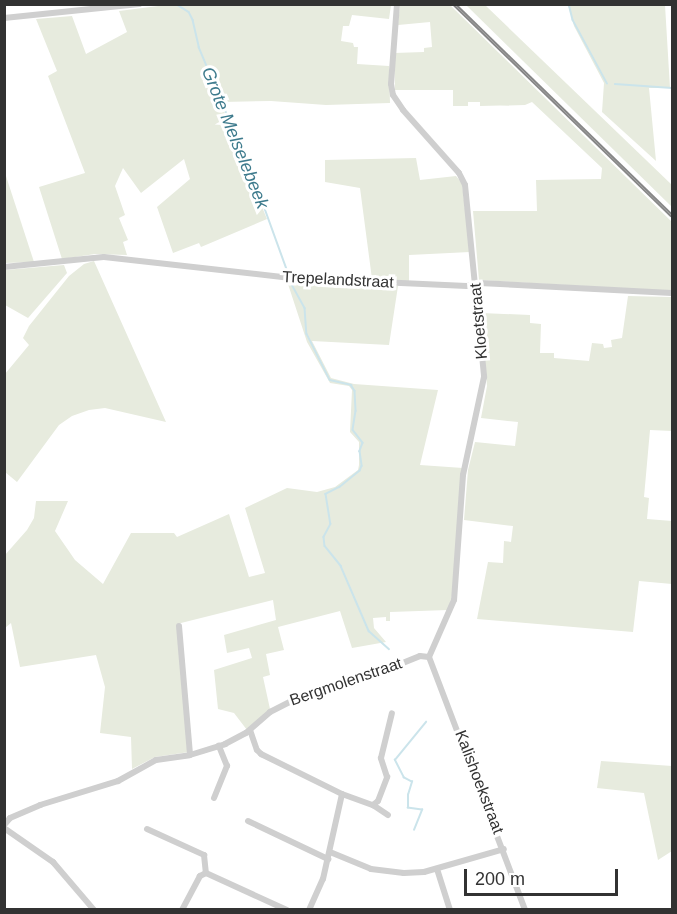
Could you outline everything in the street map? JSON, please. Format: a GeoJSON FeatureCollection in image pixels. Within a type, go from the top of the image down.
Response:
{"type":"FeatureCollection","features":[{"type":"Feature","properties":{"kind":"street"},"geometry":{"type":"LineString","coordinates":[[4,18],[139,4]]}},
{"type":"Feature","properties":{"kind":"street","name":"Kloetstraat"},"geometry":{"type":"LineString","coordinates":[[397,4],[393,33],[392,89],[403,110],[462,179],[484,377],[483,392],[463,475],[454,600],[429,657]]}},
{"type":"Feature","properties":{"kind":"street","name":"Trepelandstraat"},"geometry":{"type":"LineString","coordinates":[[4,267],[104,257],[291,278],[672,293]]}},
{"type":"Feature","properties":{"kind":"street"},"geometry":{"type":"LineString","coordinates":[[180,626],[190,755]]}},
{"type":"Feature","properties":{"kind":"street","name":"Bergmolenstraat"},"geometry":{"type":"LineString","coordinates":[[4,826],[10,818],[39,805],[118,781],[156,759],[190,755],[219,746],[250,730],[270,712],[287,702],[336,684],[386,670],[420,656],[429,657]]}},
{"type":"Feature","properties":{"kind":"street","name":"Kalishoekstraat"},"geometry":{"type":"LineString","coordinates":[[429,657],[525,909]]}},
{"type":"Feature","properties":{"kind":"street"},"geometry":{"type":"LineString","coordinates":[[373,805],[378,801],[387,777],[381,758],[392,713]]}},
{"type":"Feature","properties":{"kind":"street"},"geometry":{"type":"LineString","coordinates":[[250,730],[257,750],[261,754],[388,814]]}},
{"type":"Feature","properties":{"kind":"street"},"geometry":{"type":"LineString","coordinates":[[214,798],[226,766],[219,746]]}},
{"type":"Feature","properties":{"kind":"street"},"geometry":{"type":"LineString","coordinates":[[309,909],[329,855],[342,794]]}},
{"type":"Feature","properties":{"kind":"street"},"geometry":{"type":"LineString","coordinates":[[248,821],[329,855],[385,872],[424,872],[504,849]]}},
{"type":"Feature","properties":{"kind":"street"},"geometry":{"type":"LineString","coordinates":[[4,826],[53,862],[94,909]]}},
{"type":"Feature","properties":{"kind":"street"},"geometry":{"type":"LineString","coordinates":[[147,829],[202,852],[205,857],[206,873]]}},
{"type":"Feature","properties":{"kind":"street"},"geometry":{"type":"LineString","coordinates":[[437,869],[450,909]]}},
{"type":"Feature","properties":{"kind":"street"},"geometry":{"type":"LineString","coordinates":[[182,909],[200,876],[206,873]]}},
{"type":"Feature","properties":{"kind":"street"},"geometry":{"type":"LineString","coordinates":[[206,873],[287,909]]}},
{"type":"Feature","properties":{"kind":"shaded area"},"geometry":{"type":"Polygon","coordinates":[[[174,4],[391,5],[389,19],[352,15],[349,26],[343,26],[341,41],[353,43],[354,47],[358,47],[357,64],[389,66],[390,103],[326,105],[271,101],[222,102],[227,122],[267,219],[201,247],[199,243],[173,253],[157,207],[190,179],[184,159],[141,193],[123,168],[115,186],[125,215],[119,218],[128,240],[123,242],[127,255],[95,254],[62,259],[39,187],[85,173],[48,76],[57,71],[36,19],[72,16],[86,54],[127,32],[119,11],[174,4]]]}},
{"type":"Feature","properties":{"kind":"shaded area"},"geometry":{"type":"Polygon","coordinates":[[[400,5],[450,5],[672,222],[672,291],[479,280],[473,211],[537,211],[536,180],[601,179],[602,168],[532,102],[525,105],[480,106],[480,102],[468,102],[468,106],[453,106],[453,90],[395,90],[394,53],[424,52],[424,48],[432,47],[430,22],[398,25],[400,5]]]}},
{"type":"Feature","properties":{"kind":"shaded area"},"geometry":{"type":"Polygon","coordinates":[[[466,5],[485,5],[672,185],[672,207],[466,5]]]}},
{"type":"Feature","properties":{"kind":"shaded area"},"geometry":{"type":"Polygon","coordinates":[[[568,5],[665,5],[670,88],[649,88],[656,161],[602,112],[604,83],[574,26],[568,5]]]}},
{"type":"Feature","properties":{"kind":"shaded area"},"geometry":{"type":"Polygon","coordinates":[[[416,158],[420,180],[456,176],[462,183],[470,252],[409,255],[409,282],[372,279],[360,188],[325,182],[325,160],[416,158]]]}},
{"type":"Feature","properties":{"kind":"shaded area"},"geometry":{"type":"Polygon","coordinates":[[[5,173],[34,262],[5,263],[5,173]]]}},
{"type":"Feature","properties":{"kind":"shaded area"},"geometry":{"type":"Polygon","coordinates":[[[94,261],[166,422],[105,408],[89,410],[72,416],[59,425],[17,482],[5,472],[5,374],[29,345],[23,338],[29,326],[69,276],[84,264],[94,261]]]}},
{"type":"Feature","properties":{"kind":"shaded area"},"geometry":{"type":"Polygon","coordinates":[[[64,265],[67,273],[28,318],[5,305],[5,270],[64,265]]]}},
{"type":"Feature","properties":{"kind":"shaded area"},"geometry":{"type":"Polygon","coordinates":[[[287,281],[398,286],[389,345],[312,341],[331,378],[354,384],[438,390],[420,465],[463,468],[454,588],[448,610],[390,612],[390,621],[386,621],[386,617],[373,618],[374,628],[386,642],[352,648],[340,611],[278,627],[284,650],[266,654],[270,675],[263,677],[270,709],[247,730],[234,713],[218,709],[214,670],[252,658],[249,648],[227,653],[224,635],[276,620],[273,600],[177,624],[189,752],[155,757],[132,769],[131,737],[100,733],[105,687],[96,655],[20,667],[11,623],[5,628],[5,555],[27,530],[34,518],[36,501],[68,501],[55,531],[75,560],[103,584],[131,533],[174,533],[177,537],[229,514],[249,577],[265,573],[245,508],[287,488],[317,492],[335,487],[358,470],[359,465],[359,442],[350,432],[352,390],[349,386],[330,383],[307,342],[287,281]]]}},
{"type":"Feature","properties":{"kind":"shaded area"},"geometry":{"type":"Polygon","coordinates":[[[628,296],[672,297],[672,431],[650,430],[644,497],[649,498],[647,519],[672,521],[672,584],[639,581],[633,632],[477,619],[488,562],[503,563],[504,541],[511,542],[513,526],[464,520],[468,470],[475,442],[515,446],[518,422],[481,418],[487,386],[481,313],[530,315],[530,323],[541,324],[540,353],[554,353],[554,358],[589,361],[592,343],[603,344],[604,348],[612,347],[611,340],[622,338],[628,296]]]}},
{"type":"Feature","properties":{"kind":"shaded area"},"geometry":{"type":"Polygon","coordinates":[[[601,761],[672,766],[672,851],[658,860],[644,793],[597,788],[601,761]]]}},
{"type":"Feature","properties":{"kind":"waterway","name":"Grote Melselebeek"},"geometry":{"type":"LineString","coordinates":[[176,4],[189,12],[193,20],[199,47],[255,181],[289,275]]}},
{"type":"Feature","properties":{"kind":"waterway"},"geometry":{"type":"LineString","coordinates":[[569,4],[573,20],[607,83]]}},
{"type":"Feature","properties":{"kind":"waterway"},"geometry":{"type":"LineString","coordinates":[[615,84],[672,88]]}},
{"type":"Feature","properties":{"kind":"waterway","name":"Grote Melselebeek"},"geometry":{"type":"LineString","coordinates":[[290,281],[305,308],[307,334],[330,380],[351,385],[355,391],[356,411],[353,430],[363,443],[360,451],[362,466],[360,471],[340,487],[326,494],[331,524],[324,537],[325,546],[341,566],[369,631],[389,649]]}},
{"type":"Feature","properties":{"kind":"waterway","name":"Grote Melselebeek"},"geometry":{"type":"LineString","coordinates":[[414,830],[422,810],[408,808],[408,795],[412,782],[404,778],[395,760],[426,722]]}},
{"type":"Feature","properties":{"kind":"railway"},"geometry":{"type":"LineString","coordinates":[[454,4],[672,216]]}}]}
